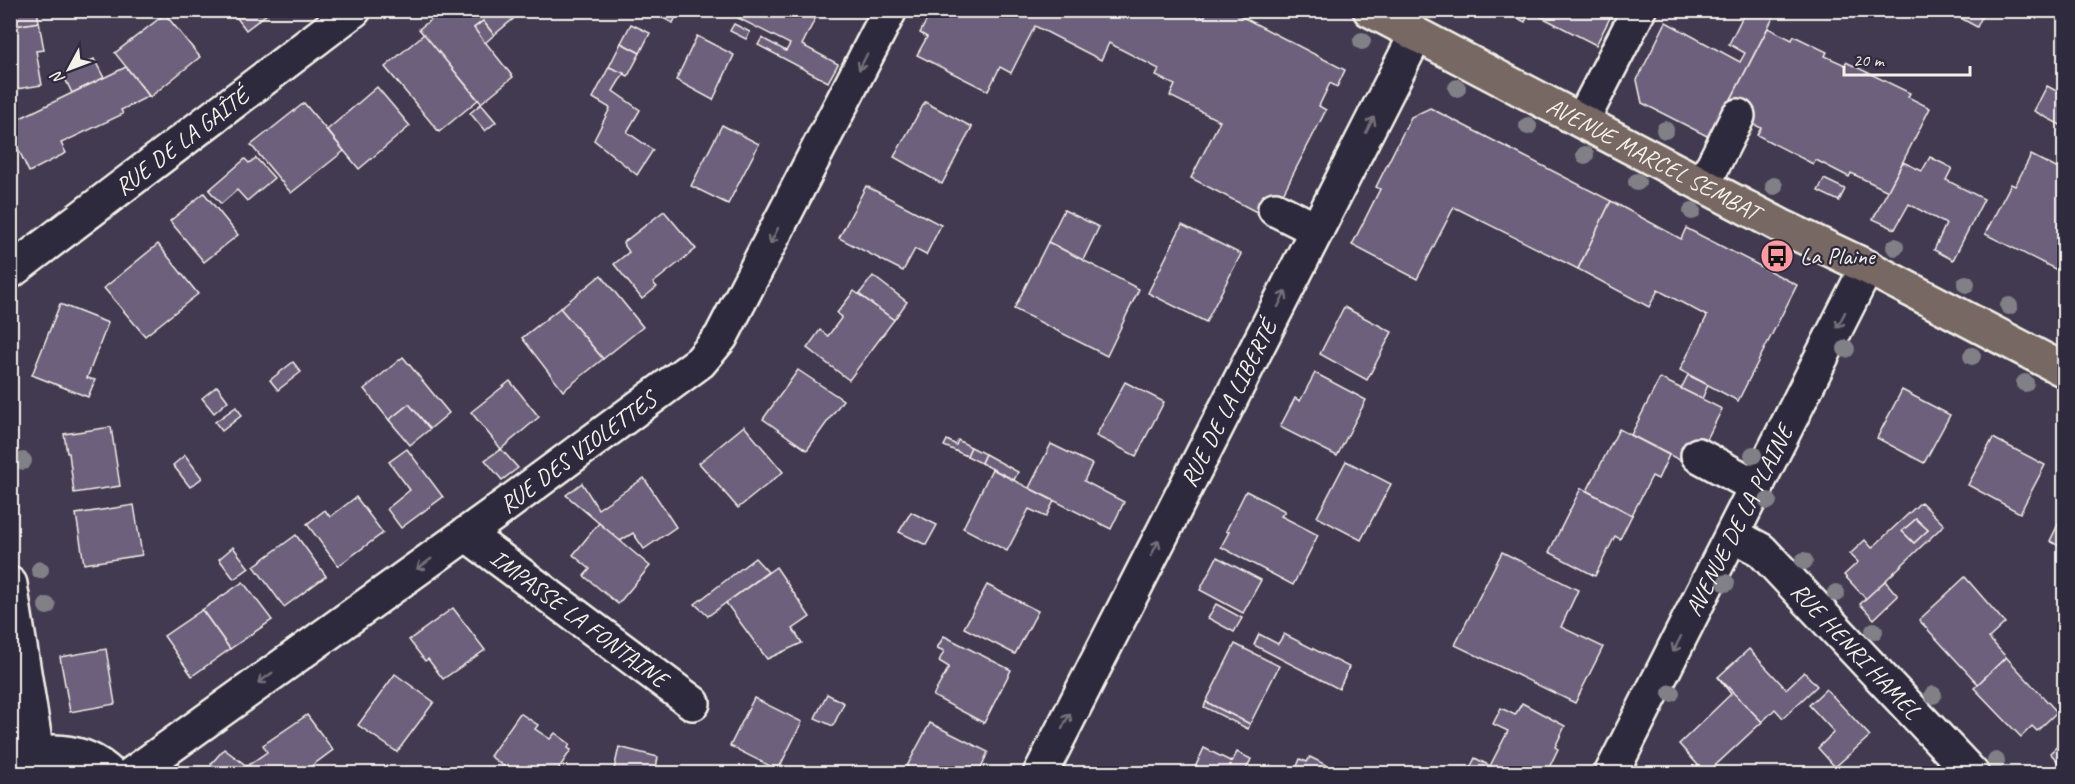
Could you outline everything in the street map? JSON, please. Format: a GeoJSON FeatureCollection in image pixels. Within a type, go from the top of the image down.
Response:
{"type":"FeatureCollection","features":[{"type":"Feature","properties":{"kind":"main road","name":"AVENUE MARCEL SEMBAT"},"geometry":{"type":"LineString","coordinates":[[1370,10],[1703,185],[1867,267],[2064,370]]}},
{"type":"Feature","properties":{"kind":"street","name":"RUE DE LA GAÎTÉ"},"geometry":{"type":"LineString","coordinates":[[10,272],[354,10]]}},
{"type":"Feature","properties":{"kind":"street","name":"RUE DES VIOLETTES"},"geometry":{"type":"LineString","coordinates":[[132,774],[466,534],[700,362],[721,337],[890,10]]}},
{"type":"Feature","properties":{"kind":"street"},"geometry":{"type":"LineString","coordinates":[[1582,122],[1639,10]]}},
{"type":"Feature","properties":{"kind":"street","name":"RUE DE LA LIBERTÉ"},"geometry":{"type":"LineString","coordinates":[[1040,774],[1416,35]]}},
{"type":"Feature","properties":{"kind":"street"},"geometry":{"type":"LineString","coordinates":[[1703,185],[1738,116]]}},
{"type":"Feature","properties":{"kind":"street"},"geometry":{"type":"LineString","coordinates":[[1275,209],[1317,230]]}},
{"type":"Feature","properties":{"kind":"street","name":"AVENUE DE LA PLAINE"},"geometry":{"type":"LineString","coordinates":[[1611,774],[1867,267]]}},
{"type":"Feature","properties":{"kind":"street"},"geometry":{"type":"LineString","coordinates":[[1698,455],[1757,487]]}},
{"type":"Feature","properties":{"kind":"street","name":"IMPASSE LA FONTAINE"},"geometry":{"type":"LineString","coordinates":[[466,534],[693,703]]}},
{"type":"Feature","properties":{"kind":"street","name":"RUE HENRI HAMEL"},"geometry":{"type":"LineString","coordinates":[[1733,534],[1761,550],[1972,774]]}},
{"type":"Feature","properties":{"kind":"street"},"geometry":{"type":"LineString","coordinates":[[10,584],[24,760],[60,751],[82,756],[103,766],[110,774]]}},
{"type":"Feature","properties":{"kind":"building"},"geometry":{"type":"Polygon","coordinates":[[[10,10],[37,10],[39,22],[10,27],[10,10]]]}},
{"type":"Feature","properties":{"kind":"building"},"geometry":{"type":"Polygon","coordinates":[[[231,10],[272,10],[246,30],[231,10]]]}},
{"type":"Feature","properties":{"kind":"building"},"geometry":{"type":"Polygon","coordinates":[[[455,10],[513,10],[518,15],[494,35],[483,21],[474,28],[513,77],[481,103],[419,29],[442,11],[447,17],[455,10]]]}},
{"type":"Feature","properties":{"kind":"building"},"geometry":{"type":"Polygon","coordinates":[[[647,10],[679,10],[673,23],[647,10]]]}},
{"type":"Feature","properties":{"kind":"building"},"geometry":{"type":"Polygon","coordinates":[[[742,10],[812,10],[809,16],[815,19],[802,45],[838,64],[828,82],[758,45],[762,38],[786,51],[790,44],[738,18],[742,10]]]}},
{"type":"Feature","properties":{"kind":"building"},"geometry":{"type":"Polygon","coordinates":[[[932,10],[1190,10],[1204,18],[1208,10],[1229,10],[1345,70],[1337,87],[1330,83],[1319,106],[1326,110],[1270,219],[1191,178],[1220,121],[1170,96],[1175,85],[1156,76],[1159,69],[1109,43],[1101,60],[1035,26],[1011,73],[1000,67],[988,91],[917,55],[927,37],[920,33],[932,10]]]}},
{"type":"Feature","properties":{"kind":"building"},"geometry":{"type":"Polygon","coordinates":[[[1502,10],[1614,10],[1596,45],[1530,11],[1525,22],[1502,10]]]}},
{"type":"Feature","properties":{"kind":"building"},"geometry":{"type":"Polygon","coordinates":[[[1746,10],[1777,10],[1711,138],[1642,103],[1637,80],[1666,22],[1740,62],[1745,53],[1729,44],[1746,10]]]}},
{"type":"Feature","properties":{"kind":"building"},"geometry":{"type":"Polygon","coordinates":[[[1946,10],[1985,10],[1977,27],[1946,10]]]}},
{"type":"Feature","properties":{"kind":"building"},"geometry":{"type":"Polygon","coordinates":[[[165,14],[200,57],[150,97],[115,53],[165,14]]]}},
{"type":"Feature","properties":{"kind":"building"},"geometry":{"type":"Polygon","coordinates":[[[483,21],[494,35],[485,43],[474,28],[483,21]]]}},
{"type":"Feature","properties":{"kind":"building"},"geometry":{"type":"Polygon","coordinates":[[[39,22],[44,50],[36,51],[42,85],[10,90],[10,27],[39,22]]]}},
{"type":"Feature","properties":{"kind":"building"},"geometry":{"type":"Polygon","coordinates":[[[631,24],[650,33],[640,53],[621,43],[631,24]]]}},
{"type":"Feature","properties":{"kind":"building"},"geometry":{"type":"Polygon","coordinates":[[[734,24],[750,32],[746,39],[730,31],[734,24]]]}},
{"type":"Feature","properties":{"kind":"building"},"geometry":{"type":"Polygon","coordinates":[[[1768,28],[1792,40],[1794,36],[1827,52],[1825,56],[1845,65],[1846,62],[1910,93],[1908,97],[1930,108],[1888,191],[1851,173],[1849,177],[1816,160],[1813,164],[1757,135],[1761,128],[1726,109],[1768,28]]]}},
{"type":"Feature","properties":{"kind":"building"},"geometry":{"type":"Polygon","coordinates":[[[424,34],[478,100],[439,132],[385,67],[424,34]]]}},
{"type":"Feature","properties":{"kind":"building"},"geometry":{"type":"Polygon","coordinates":[[[697,36],[734,55],[713,100],[676,80],[697,36]]]}},
{"type":"Feature","properties":{"kind":"building"},"geometry":{"type":"Polygon","coordinates":[[[621,43],[640,53],[628,76],[609,67],[621,43]]]}},
{"type":"Feature","properties":{"kind":"building"},"geometry":{"type":"Polygon","coordinates":[[[94,59],[104,78],[72,93],[63,74],[94,59]]]}},
{"type":"Feature","properties":{"kind":"building"},"geometry":{"type":"Polygon","coordinates":[[[126,67],[149,96],[121,110],[123,114],[61,143],[66,153],[29,172],[10,131],[10,123],[126,67]]]}},
{"type":"Feature","properties":{"kind":"building"},"geometry":{"type":"Polygon","coordinates":[[[609,67],[624,73],[613,91],[640,110],[627,132],[653,150],[637,175],[594,140],[610,108],[593,98],[609,67]]]}},
{"type":"Feature","properties":{"kind":"building"},"geometry":{"type":"Polygon","coordinates":[[[2047,86],[2064,95],[2064,127],[2034,111],[2047,86]]]}},
{"type":"Feature","properties":{"kind":"building"},"geometry":{"type":"Polygon","coordinates":[[[377,87],[410,126],[359,169],[327,130],[377,87]]]}},
{"type":"Feature","properties":{"kind":"building"},"geometry":{"type":"Polygon","coordinates":[[[925,102],[972,127],[942,184],[894,157],[925,102]]]}},
{"type":"Feature","properties":{"kind":"building"},"geometry":{"type":"Polygon","coordinates":[[[304,103],[344,151],[291,193],[251,145],[304,103]]]}},
{"type":"Feature","properties":{"kind":"building"},"geometry":{"type":"Polygon","coordinates":[[[481,104],[496,122],[485,131],[470,113],[481,104]]]}},
{"type":"Feature","properties":{"kind":"building"},"geometry":{"type":"Polygon","coordinates":[[[1430,108],[1611,201],[1578,269],[1454,207],[1417,279],[1352,245],[1380,189],[1376,187],[1411,117],[1430,108]]]}},
{"type":"Feature","properties":{"kind":"building"},"geometry":{"type":"Polygon","coordinates":[[[722,125],[759,144],[728,204],[691,186],[722,125]]]}},
{"type":"Feature","properties":{"kind":"building"},"geometry":{"type":"Polygon","coordinates":[[[2031,155],[2064,172],[2064,270],[2059,271],[1985,234],[2011,184],[2015,186],[2031,155]]]}},
{"type":"Feature","properties":{"kind":"building"},"geometry":{"type":"Polygon","coordinates":[[[1930,157],[1952,168],[1946,180],[1984,199],[1953,260],[1934,250],[1946,224],[1909,204],[1895,229],[1873,219],[1903,162],[1922,171],[1930,157]]]}},
{"type":"Feature","properties":{"kind":"building"},"geometry":{"type":"Polygon","coordinates":[[[256,158],[274,178],[247,201],[237,190],[221,204],[209,190],[245,159],[249,163],[256,158]]]}},
{"type":"Feature","properties":{"kind":"building"},"geometry":{"type":"Polygon","coordinates":[[[1824,179],[1845,189],[1839,201],[1818,191],[1824,179]]]}},
{"type":"Feature","properties":{"kind":"building"},"geometry":{"type":"Polygon","coordinates":[[[866,186],[941,225],[926,255],[915,249],[903,271],[839,238],[866,186]]]}},
{"type":"Feature","properties":{"kind":"building"},"geometry":{"type":"Polygon","coordinates":[[[204,193],[238,235],[204,262],[170,221],[204,193]]]}},
{"type":"Feature","properties":{"kind":"building"},"geometry":{"type":"Polygon","coordinates":[[[1611,201],[1681,239],[1686,228],[1797,285],[1738,401],[1680,370],[1707,316],[1658,290],[1649,307],[1578,269],[1611,201]]]}},
{"type":"Feature","properties":{"kind":"building"},"geometry":{"type":"Polygon","coordinates":[[[1064,210],[1099,227],[1083,260],[1048,242],[1064,210]]]}},
{"type":"Feature","properties":{"kind":"building"},"geometry":{"type":"Polygon","coordinates":[[[664,211],[696,249],[653,283],[657,287],[642,299],[614,264],[629,252],[623,243],[664,211]]]}},
{"type":"Feature","properties":{"kind":"building"},"geometry":{"type":"Polygon","coordinates":[[[1182,225],[1241,254],[1206,322],[1148,293],[1182,225]]]}},
{"type":"Feature","properties":{"kind":"building"},"geometry":{"type":"Polygon","coordinates":[[[1048,242],[1139,289],[1107,356],[1014,309],[1048,242]]]}},
{"type":"Feature","properties":{"kind":"building"},"geometry":{"type":"Polygon","coordinates":[[[158,244],[198,294],[145,336],[104,288],[158,244]]]}},
{"type":"Feature","properties":{"kind":"building"},"geometry":{"type":"Polygon","coordinates":[[[601,275],[643,327],[603,359],[560,308],[601,275]]]}},
{"type":"Feature","properties":{"kind":"building"},"geometry":{"type":"Polygon","coordinates":[[[873,276],[907,302],[894,320],[859,294],[873,276]]]}},
{"type":"Feature","properties":{"kind":"building"},"geometry":{"type":"Polygon","coordinates":[[[854,291],[894,320],[849,380],[807,348],[820,330],[828,336],[842,317],[837,313],[854,291]]]}},
{"type":"Feature","properties":{"kind":"building"},"geometry":{"type":"Polygon","coordinates":[[[60,304],[108,323],[87,378],[95,380],[88,397],[32,375],[60,304]]]}},
{"type":"Feature","properties":{"kind":"building"},"geometry":{"type":"Polygon","coordinates":[[[1344,307],[1392,332],[1367,380],[1320,354],[1344,307]]]}},
{"type":"Feature","properties":{"kind":"building"},"geometry":{"type":"Polygon","coordinates":[[[560,308],[603,359],[563,391],[522,338],[560,308]]]}},
{"type":"Feature","properties":{"kind":"building"},"geometry":{"type":"Polygon","coordinates":[[[403,357],[449,413],[430,429],[409,404],[389,420],[364,389],[403,357]]]}},
{"type":"Feature","properties":{"kind":"building"},"geometry":{"type":"Polygon","coordinates":[[[293,362],[301,372],[278,390],[270,380],[293,362]]]}},
{"type":"Feature","properties":{"kind":"building"},"geometry":{"type":"Polygon","coordinates":[[[798,370],[843,400],[807,450],[763,419],[798,370]]]}},
{"type":"Feature","properties":{"kind":"building"},"geometry":{"type":"Polygon","coordinates":[[[1315,373],[1366,400],[1337,456],[1280,427],[1295,398],[1300,401],[1315,373]]]}},
{"type":"Feature","properties":{"kind":"building"},"geometry":{"type":"Polygon","coordinates":[[[1688,375],[1708,385],[1702,399],[1681,389],[1688,375]]]}},
{"type":"Feature","properties":{"kind":"building"},"geometry":{"type":"Polygon","coordinates":[[[1660,378],[1722,409],[1693,467],[1631,435],[1660,378]]]}},
{"type":"Feature","properties":{"kind":"building"},"geometry":{"type":"Polygon","coordinates":[[[510,381],[539,417],[501,449],[471,412],[510,381]]]}},
{"type":"Feature","properties":{"kind":"building"},"geometry":{"type":"Polygon","coordinates":[[[1125,382],[1164,402],[1136,456],[1096,436],[1125,382]]]}},
{"type":"Feature","properties":{"kind":"building"},"geometry":{"type":"Polygon","coordinates":[[[217,386],[228,401],[214,413],[202,398],[217,386]]]}},
{"type":"Feature","properties":{"kind":"building"},"geometry":{"type":"Polygon","coordinates":[[[1902,390],[1950,415],[1924,463],[1877,438],[1902,390]]]}},
{"type":"Feature","properties":{"kind":"building"},"geometry":{"type":"Polygon","coordinates":[[[409,404],[430,429],[410,445],[389,420],[409,404]]]}},
{"type":"Feature","properties":{"kind":"building"},"geometry":{"type":"Polygon","coordinates":[[[236,407],[242,415],[222,431],[215,422],[236,407]]]}},
{"type":"Feature","properties":{"kind":"building"},"geometry":{"type":"Polygon","coordinates":[[[744,426],[783,472],[738,508],[699,463],[744,426]]]}},
{"type":"Feature","properties":{"kind":"building"},"geometry":{"type":"Polygon","coordinates":[[[111,427],[120,486],[74,493],[64,434],[111,427]]]}},
{"type":"Feature","properties":{"kind":"building"},"geometry":{"type":"Polygon","coordinates":[[[1619,429],[1669,455],[1658,479],[1652,476],[1632,515],[1587,491],[1619,429]]]}},
{"type":"Feature","properties":{"kind":"building"},"geometry":{"type":"Polygon","coordinates":[[[1993,438],[2045,465],[2020,513],[1968,485],[1993,438]]]}},
{"type":"Feature","properties":{"kind":"building"},"geometry":{"type":"Polygon","coordinates":[[[947,440],[956,445],[958,440],[971,447],[967,456],[944,446],[947,440]]]}},
{"type":"Feature","properties":{"kind":"building"},"geometry":{"type":"Polygon","coordinates":[[[1051,444],[1092,464],[1084,481],[1124,502],[1111,529],[1029,488],[1051,444]]]}},
{"type":"Feature","properties":{"kind":"building"},"geometry":{"type":"Polygon","coordinates":[[[971,447],[985,454],[981,463],[967,456],[971,447]]]}},
{"type":"Feature","properties":{"kind":"building"},"geometry":{"type":"Polygon","coordinates":[[[407,449],[443,497],[401,528],[387,509],[410,490],[389,462],[407,449]]]}},
{"type":"Feature","properties":{"kind":"building"},"geometry":{"type":"Polygon","coordinates":[[[501,449],[518,468],[502,480],[485,460],[501,449]]]}},
{"type":"Feature","properties":{"kind":"building"},"geometry":{"type":"Polygon","coordinates":[[[985,454],[1018,472],[1014,480],[981,463],[985,454]]]}},
{"type":"Feature","properties":{"kind":"building"},"geometry":{"type":"Polygon","coordinates":[[[185,455],[202,478],[190,487],[173,465],[185,455]]]}},
{"type":"Feature","properties":{"kind":"building"},"geometry":{"type":"Polygon","coordinates":[[[1346,461],[1391,484],[1361,540],[1317,517],[1346,461]]]}},
{"type":"Feature","properties":{"kind":"building"},"geometry":{"type":"Polygon","coordinates":[[[992,469],[1054,501],[1046,517],[1029,509],[1007,551],[963,528],[992,469]]]}},
{"type":"Feature","properties":{"kind":"building"},"geometry":{"type":"Polygon","coordinates":[[[644,478],[676,527],[644,549],[633,533],[620,541],[566,495],[582,483],[598,509],[644,478]]]}},
{"type":"Feature","properties":{"kind":"building"},"geometry":{"type":"Polygon","coordinates":[[[1581,488],[1632,515],[1620,539],[1615,536],[1595,576],[1549,552],[1581,488]]]}},
{"type":"Feature","properties":{"kind":"building"},"geometry":{"type":"Polygon","coordinates":[[[1246,491],[1285,511],[1281,516],[1318,535],[1293,585],[1221,547],[1229,532],[1226,531],[1246,491]]]}},
{"type":"Feature","properties":{"kind":"building"},"geometry":{"type":"Polygon","coordinates":[[[356,497],[383,533],[338,566],[307,524],[325,510],[330,517],[356,497]]]}},
{"type":"Feature","properties":{"kind":"building"},"geometry":{"type":"Polygon","coordinates":[[[1921,502],[1944,525],[1866,599],[1844,575],[1858,562],[1850,554],[1865,540],[1872,548],[1921,502]],[[1916,519],[1902,531],[1914,543],[1928,530],[1916,519]]]}},
{"type":"Feature","properties":{"kind":"building"},"geometry":{"type":"Polygon","coordinates":[[[134,505],[142,555],[84,564],[76,514],[134,505]]]}},
{"type":"Feature","properties":{"kind":"building"},"geometry":{"type":"Polygon","coordinates":[[[911,512],[937,525],[926,545],[899,532],[911,512]]]}},
{"type":"Feature","properties":{"kind":"building"},"geometry":{"type":"Polygon","coordinates":[[[2064,512],[2064,549],[2050,541],[2064,512]]]}},
{"type":"Feature","properties":{"kind":"building"},"geometry":{"type":"Polygon","coordinates":[[[1916,519],[1928,530],[1914,543],[1902,531],[1916,519]]]}},
{"type":"Feature","properties":{"kind":"building"},"geometry":{"type":"Polygon","coordinates":[[[599,523],[650,566],[618,604],[584,576],[590,569],[573,555],[599,523]]]}},
{"type":"Feature","properties":{"kind":"building"},"geometry":{"type":"Polygon","coordinates":[[[296,535],[326,576],[284,607],[254,566],[296,535]]]}},
{"type":"Feature","properties":{"kind":"building"},"geometry":{"type":"Polygon","coordinates":[[[233,547],[249,568],[234,579],[219,559],[233,547]]]}},
{"type":"Feature","properties":{"kind":"building"},"geometry":{"type":"Polygon","coordinates":[[[1502,552],[1578,590],[1561,627],[1603,647],[1575,703],[1455,645],[1502,552]]]}},
{"type":"Feature","properties":{"kind":"building"},"geometry":{"type":"Polygon","coordinates":[[[1217,557],[1261,580],[1243,613],[1200,590],[1217,557]]]}},
{"type":"Feature","properties":{"kind":"building"},"geometry":{"type":"Polygon","coordinates":[[[755,558],[768,572],[708,616],[695,604],[755,558]]]}},
{"type":"Feature","properties":{"kind":"building"},"geometry":{"type":"Polygon","coordinates":[[[776,567],[810,617],[793,629],[802,643],[767,659],[726,603],[776,567]]]}},
{"type":"Feature","properties":{"kind":"building"},"geometry":{"type":"Polygon","coordinates":[[[1965,577],[2005,623],[1989,638],[2006,657],[1978,684],[1919,620],[1965,577]]]}},
{"type":"Feature","properties":{"kind":"building"},"geometry":{"type":"Polygon","coordinates":[[[1885,581],[1898,596],[1874,619],[1860,604],[1885,581]]]}},
{"type":"Feature","properties":{"kind":"building"},"geometry":{"type":"Polygon","coordinates":[[[243,582],[272,620],[230,649],[202,610],[243,582]]]}},
{"type":"Feature","properties":{"kind":"building"},"geometry":{"type":"Polygon","coordinates":[[[987,585],[1038,611],[1015,654],[964,628],[987,585]]]}},
{"type":"Feature","properties":{"kind":"building"},"geometry":{"type":"Polygon","coordinates":[[[1216,604],[1242,618],[1234,632],[1208,618],[1216,604]]]}},
{"type":"Feature","properties":{"kind":"building"},"geometry":{"type":"Polygon","coordinates":[[[453,608],[485,650],[443,679],[428,659],[425,661],[409,640],[453,608]]]}},
{"type":"Feature","properties":{"kind":"building"},"geometry":{"type":"Polygon","coordinates":[[[202,610],[230,649],[192,676],[164,636],[202,610]]]}},
{"type":"Feature","properties":{"kind":"building"},"geometry":{"type":"Polygon","coordinates":[[[1259,634],[1278,644],[1284,634],[1349,667],[1339,689],[1254,645],[1259,634]]]}},
{"type":"Feature","properties":{"kind":"building"},"geometry":{"type":"Polygon","coordinates":[[[944,636],[1011,670],[984,723],[933,696],[949,667],[939,661],[944,651],[937,648],[944,636]]]}},
{"type":"Feature","properties":{"kind":"building"},"geometry":{"type":"Polygon","coordinates":[[[1235,644],[1279,666],[1250,724],[1206,702],[1235,644]]]}},
{"type":"Feature","properties":{"kind":"building"},"geometry":{"type":"Polygon","coordinates":[[[106,649],[115,704],[70,712],[60,657],[106,649]]]}},
{"type":"Feature","properties":{"kind":"building"},"geometry":{"type":"Polygon","coordinates":[[[1749,649],[1786,689],[1804,672],[1817,686],[1783,718],[1775,709],[1762,722],[1718,677],[1749,649]]]}},
{"type":"Feature","properties":{"kind":"building"},"geometry":{"type":"Polygon","coordinates":[[[2006,657],[2057,712],[2037,731],[2032,726],[2021,737],[1974,688],[2006,657]]]}},
{"type":"Feature","properties":{"kind":"building"},"geometry":{"type":"Polygon","coordinates":[[[395,674],[434,702],[397,752],[358,725],[395,674]]]}},
{"type":"Feature","properties":{"kind":"building"},"geometry":{"type":"Polygon","coordinates":[[[1718,677],[1762,722],[1706,774],[1679,744],[1731,694],[1718,677]]]}},
{"type":"Feature","properties":{"kind":"building"},"geometry":{"type":"Polygon","coordinates":[[[1826,689],[1870,736],[1835,767],[1818,748],[1834,732],[1809,705],[1826,689]]]}},
{"type":"Feature","properties":{"kind":"building"},"geometry":{"type":"Polygon","coordinates":[[[827,694],[844,703],[833,726],[815,718],[827,694]]]}},
{"type":"Feature","properties":{"kind":"building"},"geometry":{"type":"Polygon","coordinates":[[[754,698],[802,722],[778,770],[730,746],[754,698]]]}},
{"type":"Feature","properties":{"kind":"building"},"geometry":{"type":"Polygon","coordinates":[[[1206,702],[1250,724],[1248,729],[1204,707],[1206,702]]]}},
{"type":"Feature","properties":{"kind":"building"},"geometry":{"type":"Polygon","coordinates":[[[1522,703],[1565,726],[1555,747],[1558,749],[1546,774],[1531,767],[1528,774],[1504,774],[1490,766],[1508,731],[1493,724],[1501,708],[1515,715],[1522,703]]]}},
{"type":"Feature","properties":{"kind":"building"},"geometry":{"type":"Polygon","coordinates":[[[520,713],[538,725],[535,729],[550,739],[555,733],[570,744],[568,748],[571,750],[555,774],[514,774],[490,756],[520,713]]]}},
{"type":"Feature","properties":{"kind":"building"},"geometry":{"type":"Polygon","coordinates":[[[307,715],[333,750],[309,768],[313,774],[224,774],[211,764],[224,749],[247,766],[267,752],[263,745],[307,715]]]}},
{"type":"Feature","properties":{"kind":"building"},"geometry":{"type":"Polygon","coordinates":[[[930,723],[988,752],[978,774],[917,774],[906,768],[930,723]]]}},
{"type":"Feature","properties":{"kind":"building"},"geometry":{"type":"Polygon","coordinates":[[[2064,740],[2064,764],[2062,766],[2050,753],[2064,740]]]}},
{"type":"Feature","properties":{"kind":"building"},"geometry":{"type":"Polygon","coordinates":[[[619,747],[658,757],[655,774],[613,774],[619,747]]]}},
{"type":"Feature","properties":{"kind":"building"},"geometry":{"type":"Polygon","coordinates":[[[1204,748],[1232,762],[1237,752],[1251,759],[1244,774],[1192,774],[1204,748]]]}},
{"type":"Feature","properties":{"kind":"building"},"geometry":{"type":"Polygon","coordinates":[[[1310,757],[1326,765],[1322,774],[1294,774],[1300,759],[1307,762],[1310,757]]]}},
{"type":"Feature","properties":{"kind":"building"},"geometry":{"type":"Polygon","coordinates":[[[1475,758],[1490,766],[1504,774],[1467,774],[1475,758]]]}},
{"type":"Feature","properties":{"kind":"place","name":"La Plaine"},"geometry":{"type":"Point","coordinates":[1777,256]}}]}
